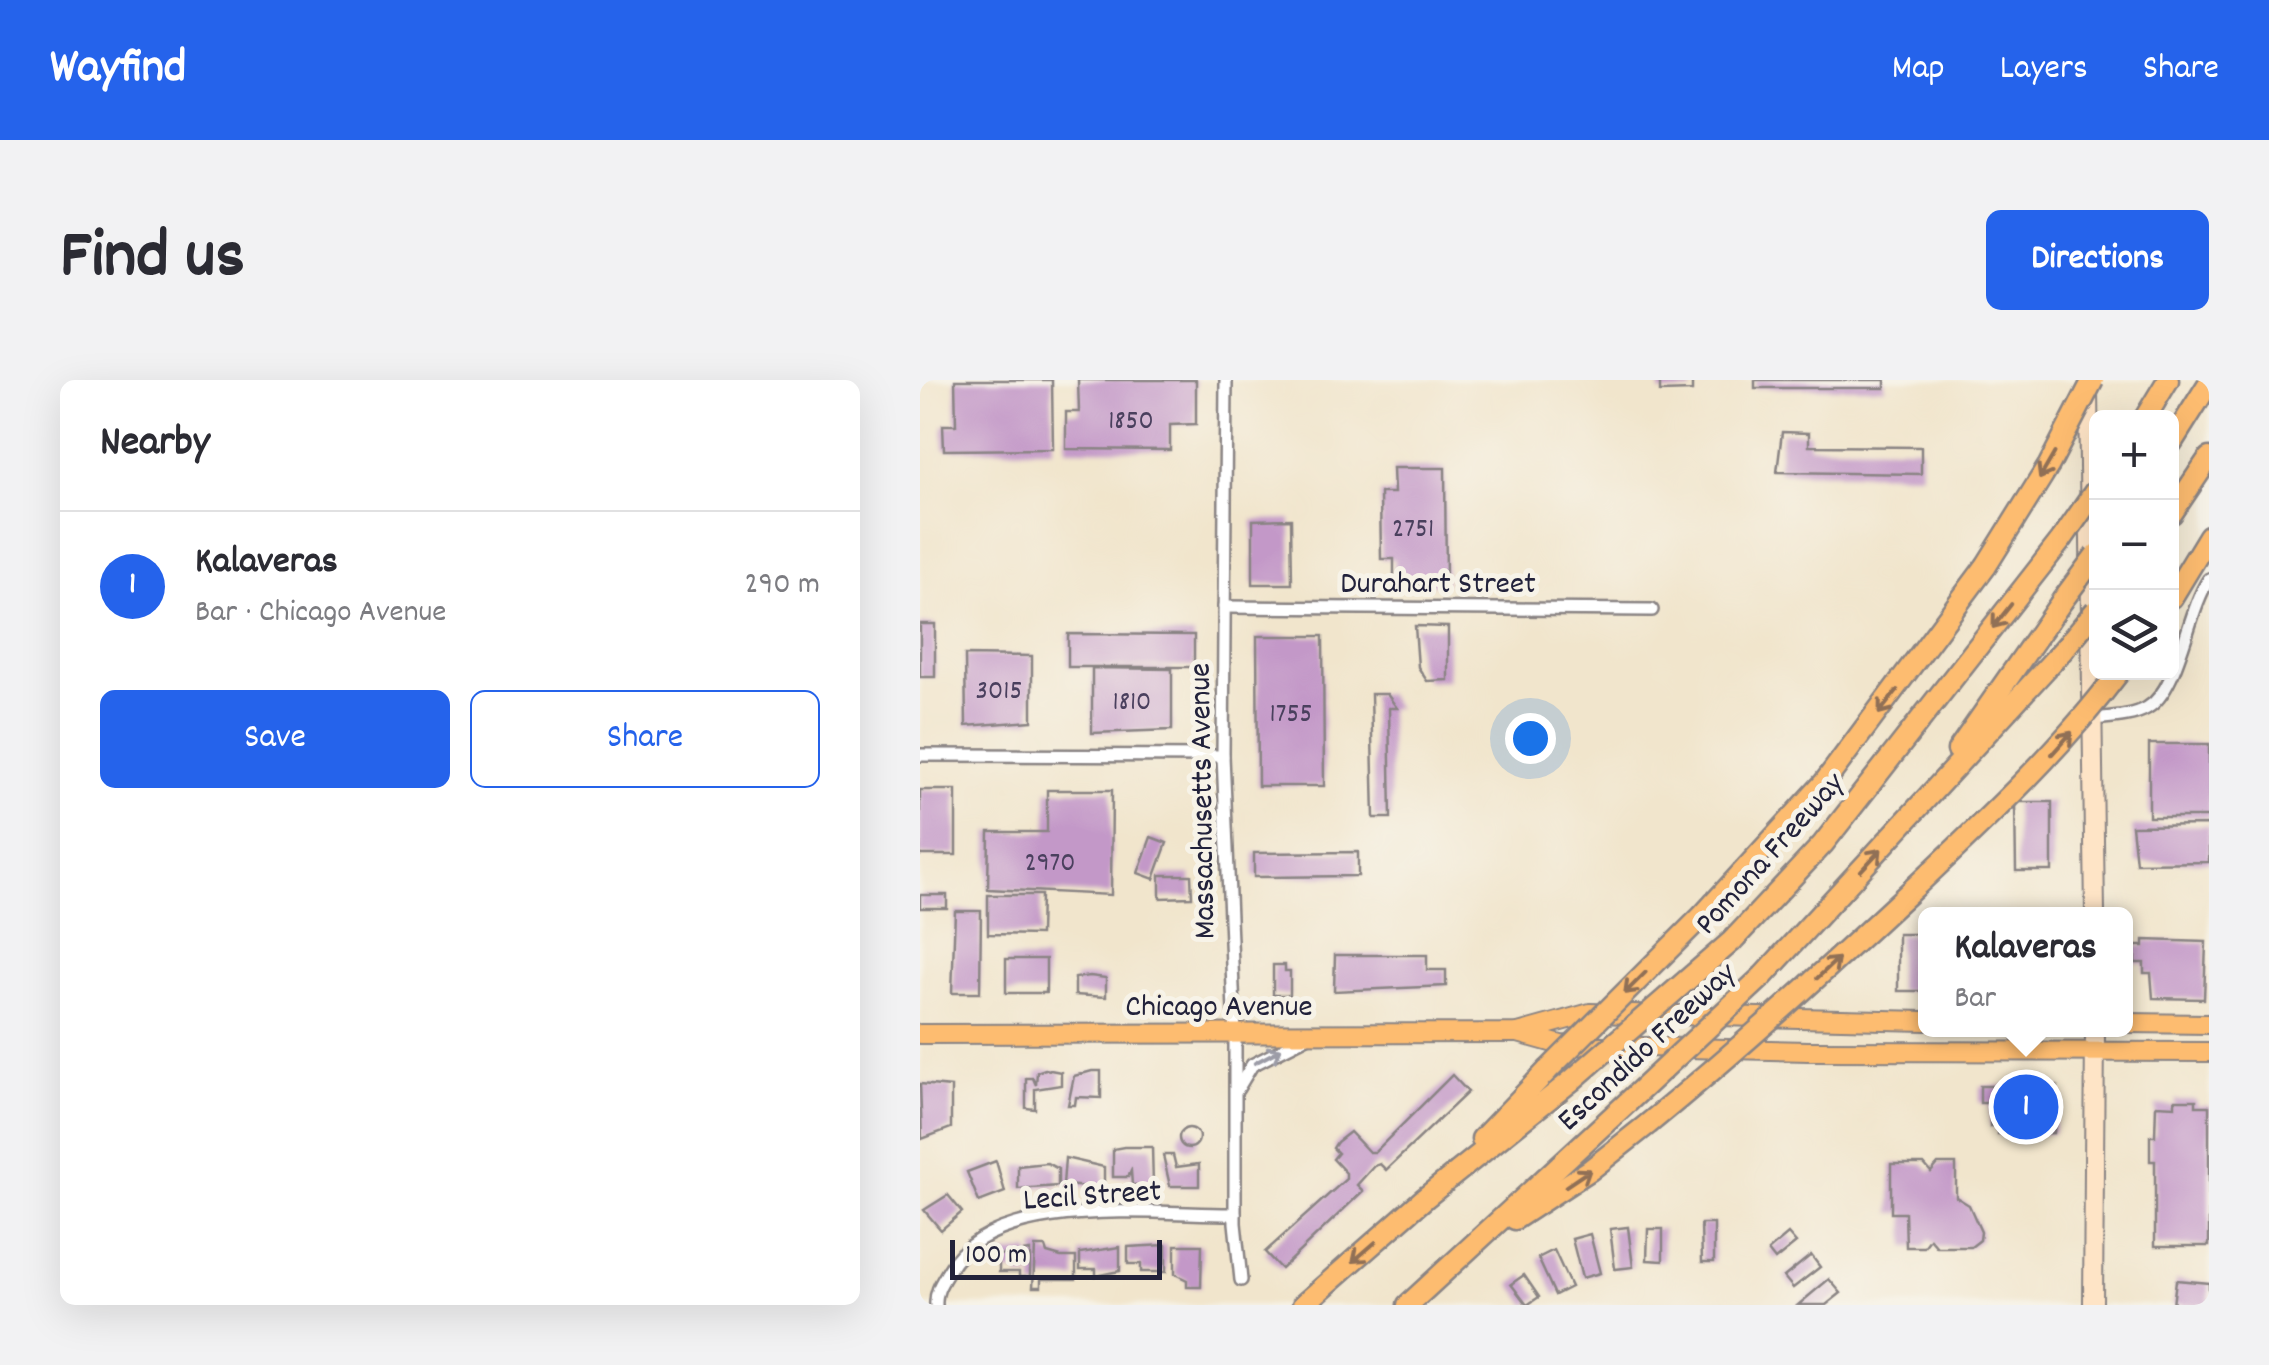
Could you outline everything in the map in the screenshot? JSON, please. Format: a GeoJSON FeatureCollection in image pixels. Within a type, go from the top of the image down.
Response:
{"type":"FeatureCollection","features":[{"type":"Feature","properties":{"kind":"highway"},"geometry":{"type":"LineString","coordinates":[[1303,1305],[1425,1198],[1704,914],[1824,783],[1986,566],[2049,465],[2090,380]]}},
{"type":"Feature","properties":{"kind":"highway"},"geometry":{"type":"LineString","coordinates":[[2179,431],[2209,383]]}},
{"type":"Feature","properties":{"kind":"highway"},"geometry":{"type":"LineString","coordinates":[[2149,410],[2164,385]]}},
{"type":"Feature","properties":{"kind":"highway"},"geometry":{"type":"LineString","coordinates":[[2179,503],[2209,458]]}},
{"type":"Feature","properties":{"kind":"highway","name":"Pomona Freeway"},"geometry":{"type":"LineString","coordinates":[[1425,1198],[1571,1081],[1732,941],[1823,844],[2089,500]]}},
{"type":"Feature","properties":{"kind":"highway"},"geometry":{"type":"LineString","coordinates":[[2176,590],[2209,536]]}},
{"type":"Feature","properties":{"kind":"highway"},"geometry":{"type":"LineString","coordinates":[[1911,817],[2089,564]]}},
{"type":"Feature","properties":{"kind":"highway"},"geometry":{"type":"LineString","coordinates":[[1911,817],[2089,618]]}},
{"type":"Feature","properties":{"kind":"highway"},"geometry":{"type":"LineString","coordinates":[[1467,1250],[1590,1170],[1808,988],[1993,814],[2058,747],[2112,680]]}},
{"type":"Feature","properties":{"kind":"highway","name":"Escondido Freeway"},"geometry":{"type":"LineString","coordinates":[[1408,1305],[1763,976],[1911,817]]}},
{"type":"Feature","properties":{"kind":"main road"},"geometry":{"type":"LineString","coordinates":[[2090,380],[2094,907]]}},
{"type":"Feature","properties":{"kind":"main road","name":"Chicago Avenue"},"geometry":{"type":"LineString","coordinates":[[920,1034],[1518,1032],[1590,1013],[1918,1020]]}},
{"type":"Feature","properties":{"kind":"main road"},"geometry":{"type":"LineString","coordinates":[[2133,1022],[2209,1024]]}},
{"type":"Feature","properties":{"kind":"main road","name":"Chicago Avenue"},"geometry":{"type":"LineString","coordinates":[[1518,1032],[1562,1044],[2209,1052]]}},
{"type":"Feature","properties":{"kind":"main road"},"geometry":{"type":"LineString","coordinates":[[2093,1305],[2094,1037]]}},
{"type":"Feature","properties":{"kind":"street","name":"Massachusetts Avenue"},"geometry":{"type":"LineString","coordinates":[[1226,380],[1223,756],[1236,1034],[1235,1214],[1241,1280]]}},
{"type":"Feature","properties":{"kind":"street"},"geometry":{"type":"LineString","coordinates":[[2092,719],[2144,711],[2162,696],[2196,599],[2209,579]]}},
{"type":"Feature","properties":{"kind":"street","name":"Durahart Street"},"geometry":{"type":"LineString","coordinates":[[1224,607],[1652,610]]}},
{"type":"Feature","properties":{"kind":"street"},"geometry":{"type":"LineString","coordinates":[[920,754],[1223,756]]}},
{"type":"Feature","properties":{"kind":"street"},"geometry":{"type":"LineString","coordinates":[[1236,1094],[1252,1065],[1314,1034]]}},
{"type":"Feature","properties":{"kind":"street","name":"Lecil Street"},"geometry":{"type":"LineString","coordinates":[[936,1305],[936,1294],[957,1256],[989,1232],[1033,1218],[1235,1214]]}},
{"type":"Feature","properties":{"kind":"building"},"geometry":{"type":"Polygon","coordinates":[[[955,380],[1052,380],[1053,449],[944,450],[943,425],[956,425],[955,380]]]}},
{"type":"Feature","properties":{"kind":"building"},"geometry":{"type":"Polygon","coordinates":[[[1078,380],[1196,380],[1196,424],[1170,425],[1170,450],[1066,449],[1066,412],[1079,412],[1078,380]]]}},
{"type":"Feature","properties":{"kind":"building"},"geometry":{"type":"Polygon","coordinates":[[[1660,380],[1692,380],[1692,391],[1660,392],[1660,380]]]}},
{"type":"Feature","properties":{"kind":"building"},"geometry":{"type":"Polygon","coordinates":[[[1755,380],[1885,380],[1885,388],[1755,388],[1755,380]]]}},
{"type":"Feature","properties":{"kind":"building"},"geometry":{"type":"Polygon","coordinates":[[[1782,432],[1809,433],[1809,446],[1921,447],[1921,474],[1777,472],[1782,432]]]}},
{"type":"Feature","properties":{"kind":"building"},"geometry":{"type":"Polygon","coordinates":[[[1393,468],[1445,468],[1446,584],[1394,584],[1394,559],[1381,559],[1380,493],[1394,493],[1393,468]]]}},
{"type":"Feature","properties":{"kind":"building"},"geometry":{"type":"Polygon","coordinates":[[[1291,519],[1292,584],[1253,584],[1253,520],[1291,519]]]}},
{"type":"Feature","properties":{"kind":"building"},"geometry":{"type":"Polygon","coordinates":[[[920,624],[935,624],[935,677],[920,677],[920,624]]]}},
{"type":"Feature","properties":{"kind":"building"},"geometry":{"type":"Polygon","coordinates":[[[1415,626],[1448,627],[1448,680],[1427,681],[1418,667],[1415,626]]]}},
{"type":"Feature","properties":{"kind":"building"},"geometry":{"type":"Polygon","coordinates":[[[1068,634],[1194,635],[1194,667],[1068,667],[1068,634]]]}},
{"type":"Feature","properties":{"kind":"building"},"geometry":{"type":"Polygon","coordinates":[[[1257,636],[1323,636],[1324,786],[1258,786],[1257,636]]]}},
{"type":"Feature","properties":{"kind":"building"},"geometry":{"type":"Polygon","coordinates":[[[965,655],[1032,656],[1032,721],[966,726],[965,655]]]}},
{"type":"Feature","properties":{"kind":"building"},"geometry":{"type":"Polygon","coordinates":[[[1092,668],[1172,669],[1172,730],[1092,733],[1092,668]]]}},
{"type":"Feature","properties":{"kind":"building"},"geometry":{"type":"Polygon","coordinates":[[[1371,694],[1387,694],[1397,708],[1389,708],[1391,818],[1374,818],[1371,694]]]}},
{"type":"Feature","properties":{"kind":"building"},"geometry":{"type":"Polygon","coordinates":[[[2149,744],[2209,744],[2209,817],[2149,817],[2149,744]]]}},
{"type":"Feature","properties":{"kind":"building"},"geometry":{"type":"Polygon","coordinates":[[[920,790],[956,790],[956,855],[920,855],[920,790]]]}},
{"type":"Feature","properties":{"kind":"building"},"geometry":{"type":"Polygon","coordinates":[[[1047,790],[1112,790],[1111,895],[988,889],[989,832],[1047,832],[1047,790]]]}},
{"type":"Feature","properties":{"kind":"building"},"geometry":{"type":"Polygon","coordinates":[[[2015,802],[2052,802],[2052,871],[2016,871],[2015,802]]]}},
{"type":"Feature","properties":{"kind":"building"},"geometry":{"type":"Polygon","coordinates":[[[2209,825],[2209,862],[2136,863],[2132,826],[2209,825]]]}},
{"type":"Feature","properties":{"kind":"building"},"geometry":{"type":"Polygon","coordinates":[[[1151,837],[1167,843],[1154,879],[1138,873],[1151,837]]]}},
{"type":"Feature","properties":{"kind":"building"},"geometry":{"type":"Polygon","coordinates":[[[1358,852],[1358,876],[1254,877],[1254,853],[1358,852]]]}},
{"type":"Feature","properties":{"kind":"building"},"geometry":{"type":"Polygon","coordinates":[[[1160,875],[1191,875],[1192,897],[1160,898],[1160,875]]]}},
{"type":"Feature","properties":{"kind":"building"},"geometry":{"type":"Polygon","coordinates":[[[920,895],[947,895],[947,908],[920,908],[920,895]]]}},
{"type":"Feature","properties":{"kind":"building"},"geometry":{"type":"Polygon","coordinates":[[[988,895],[1041,895],[1040,935],[988,934],[988,895]]]}},
{"type":"Feature","properties":{"kind":"building"},"geometry":{"type":"Polygon","coordinates":[[[955,911],[981,911],[980,993],[952,993],[955,911]]]}},
{"type":"Feature","properties":{"kind":"building"},"geometry":{"type":"Polygon","coordinates":[[[1898,934],[1918,934],[1918,991],[1898,991],[1898,934]]]}},
{"type":"Feature","properties":{"kind":"building"},"geometry":{"type":"Polygon","coordinates":[[[2144,940],[2206,942],[2204,999],[2153,998],[2151,973],[2144,973],[2144,963],[2135,963],[2135,946],[2144,946],[2144,940]]]}},
{"type":"Feature","properties":{"kind":"building"},"geometry":{"type":"Polygon","coordinates":[[[1335,955],[1427,955],[1427,970],[1446,970],[1446,986],[1334,991],[1335,955]]]}},
{"type":"Feature","properties":{"kind":"building"},"geometry":{"type":"Polygon","coordinates":[[[1006,959],[1046,959],[1046,993],[1006,993],[1006,959]]]}},
{"type":"Feature","properties":{"kind":"building"},"geometry":{"type":"Polygon","coordinates":[[[1273,965],[1285,965],[1285,971],[1290,971],[1290,995],[1273,995],[1273,965]]]}},
{"type":"Feature","properties":{"kind":"building"},"geometry":{"type":"Polygon","coordinates":[[[1075,978],[1106,978],[1106,997],[1075,995],[1075,978]]]}},
{"type":"Feature","properties":{"kind":"building"},"geometry":{"type":"Polygon","coordinates":[[[1101,1071],[1101,1098],[1076,1097],[1075,1105],[1068,1105],[1074,1076],[1101,1071]]]}},
{"type":"Feature","properties":{"kind":"building"},"geometry":{"type":"Polygon","coordinates":[[[1037,1072],[1061,1072],[1061,1085],[1035,1089],[1035,1109],[1026,1108],[1026,1078],[1033,1078],[1036,1085],[1037,1072]]]}},
{"type":"Feature","properties":{"kind":"building"},"geometry":{"type":"Polygon","coordinates":[[[1452,1075],[1468,1092],[1386,1170],[1380,1164],[1374,1166],[1357,1185],[1363,1191],[1281,1269],[1265,1252],[1346,1179],[1346,1173],[1333,1159],[1338,1153],[1333,1148],[1337,1142],[1350,1132],[1369,1152],[1375,1152],[1452,1075]]]}},
{"type":"Feature","properties":{"kind":"building"},"geometry":{"type":"Polygon","coordinates":[[[920,1084],[951,1087],[951,1128],[922,1139],[920,1084]]]}},
{"type":"Feature","properties":{"kind":"building"},"geometry":{"type":"Polygon","coordinates":[[[1980,1086],[2057,1086],[2054,1133],[2023,1134],[2023,1138],[2014,1140],[2014,1134],[1998,1134],[1998,1126],[1990,1126],[1990,1103],[1980,1103],[1980,1086]]]}},
{"type":"Feature","properties":{"kind":"building"},"geometry":{"type":"Polygon","coordinates":[[[2175,1100],[2196,1100],[2196,1106],[2209,1106],[2209,1246],[2155,1246],[2155,1161],[2150,1161],[2150,1136],[2155,1136],[2156,1105],[2175,1106],[2175,1100]]]}},
{"type":"Feature","properties":{"kind":"building"},"geometry":{"type":"Polygon","coordinates":[[[1185,1128],[1193,1128],[1199,1138],[1193,1148],[1185,1148],[1179,1142],[1179,1134],[1185,1128]]]}},
{"type":"Feature","properties":{"kind":"building"},"geometry":{"type":"Polygon","coordinates":[[[1152,1147],[1153,1185],[1132,1185],[1131,1171],[1128,1177],[1113,1177],[1113,1149],[1152,1147]]]}},
{"type":"Feature","properties":{"kind":"building"},"geometry":{"type":"Polygon","coordinates":[[[1163,1155],[1173,1155],[1176,1167],[1199,1164],[1199,1186],[1170,1186],[1163,1155]]]}},
{"type":"Feature","properties":{"kind":"building"},"geometry":{"type":"Polygon","coordinates":[[[1065,1158],[1104,1167],[1104,1188],[1063,1185],[1065,1158]]]}},
{"type":"Feature","properties":{"kind":"building"},"geometry":{"type":"Polygon","coordinates":[[[996,1161],[1005,1192],[979,1202],[967,1172],[996,1161]]]}},
{"type":"Feature","properties":{"kind":"building"},"geometry":{"type":"Polygon","coordinates":[[[1047,1163],[1058,1169],[1058,1186],[1018,1189],[1018,1166],[1047,1163]]]}},
{"type":"Feature","properties":{"kind":"building"},"geometry":{"type":"Polygon","coordinates":[[[1891,1164],[1924,1164],[1931,1172],[1938,1164],[1956,1164],[1956,1197],[1969,1205],[1981,1232],[1980,1240],[1971,1247],[1937,1247],[1930,1239],[1924,1247],[1906,1247],[1905,1213],[1891,1213],[1891,1164]]]}},
{"type":"Feature","properties":{"kind":"building"},"geometry":{"type":"Polygon","coordinates":[[[948,1195],[962,1212],[941,1230],[924,1210],[948,1195]]]}},
{"type":"Feature","properties":{"kind":"building"},"geometry":{"type":"Polygon","coordinates":[[[1701,1224],[1714,1224],[1714,1262],[1702,1262],[1701,1224]]]}},
{"type":"Feature","properties":{"kind":"building"},"geometry":{"type":"Polygon","coordinates":[[[1628,1227],[1633,1267],[1615,1269],[1610,1229],[1628,1227]]]}},
{"type":"Feature","properties":{"kind":"building"},"geometry":{"type":"Polygon","coordinates":[[[1648,1229],[1663,1229],[1663,1261],[1647,1260],[1648,1229]]]}},
{"type":"Feature","properties":{"kind":"building"},"geometry":{"type":"Polygon","coordinates":[[[1590,1234],[1600,1273],[1582,1278],[1572,1239],[1590,1234]]]}},
{"type":"Feature","properties":{"kind":"building"},"geometry":{"type":"Polygon","coordinates":[[[1788,1234],[1796,1243],[1775,1260],[1768,1251],[1788,1234]]]}},
{"type":"Feature","properties":{"kind":"building"},"geometry":{"type":"Polygon","coordinates":[[[1166,1245],[1166,1272],[1141,1272],[1141,1264],[1128,1264],[1128,1247],[1166,1245]]]}},
{"type":"Feature","properties":{"kind":"building"},"geometry":{"type":"Polygon","coordinates":[[[1175,1245],[1202,1245],[1201,1287],[1187,1287],[1187,1280],[1175,1274],[1175,1245]]]}},
{"type":"Feature","properties":{"kind":"building"},"geometry":{"type":"Polygon","coordinates":[[[1035,1247],[1045,1247],[1047,1253],[1061,1257],[1076,1257],[1076,1279],[1041,1279],[1041,1287],[1033,1287],[1035,1247]]]}},
{"type":"Feature","properties":{"kind":"building"},"geometry":{"type":"Polygon","coordinates":[[[1120,1247],[1120,1271],[1096,1276],[1096,1269],[1080,1269],[1080,1253],[1120,1247]]]}},
{"type":"Feature","properties":{"kind":"building"},"geometry":{"type":"Polygon","coordinates":[[[1554,1250],[1571,1287],[1555,1295],[1538,1258],[1554,1250]]]}},
{"type":"Feature","properties":{"kind":"building"},"geometry":{"type":"Polygon","coordinates":[[[1030,1251],[1030,1277],[1019,1277],[1019,1272],[999,1272],[999,1255],[1030,1251]]]}},
{"type":"Feature","properties":{"kind":"building"},"geometry":{"type":"Polygon","coordinates":[[[1811,1255],[1820,1267],[1793,1288],[1784,1277],[1811,1255]]]}},
{"type":"Feature","properties":{"kind":"building"},"geometry":{"type":"Polygon","coordinates":[[[1524,1275],[1539,1297],[1527,1305],[1511,1284],[1524,1275]]]}},
{"type":"Feature","properties":{"kind":"building"},"geometry":{"type":"Polygon","coordinates":[[[1829,1279],[1841,1293],[1826,1305],[1798,1305],[1829,1279]]]}},
{"type":"Feature","properties":{"kind":"building"},"geometry":{"type":"Polygon","coordinates":[[[2176,1280],[2209,1283],[2209,1305],[2173,1305],[2176,1280]]]}},
{"type":"Feature","properties":{"kind":"place","name":"Kalaveras"},"geometry":{"type":"Point","coordinates":[2026,1107]}}]}
